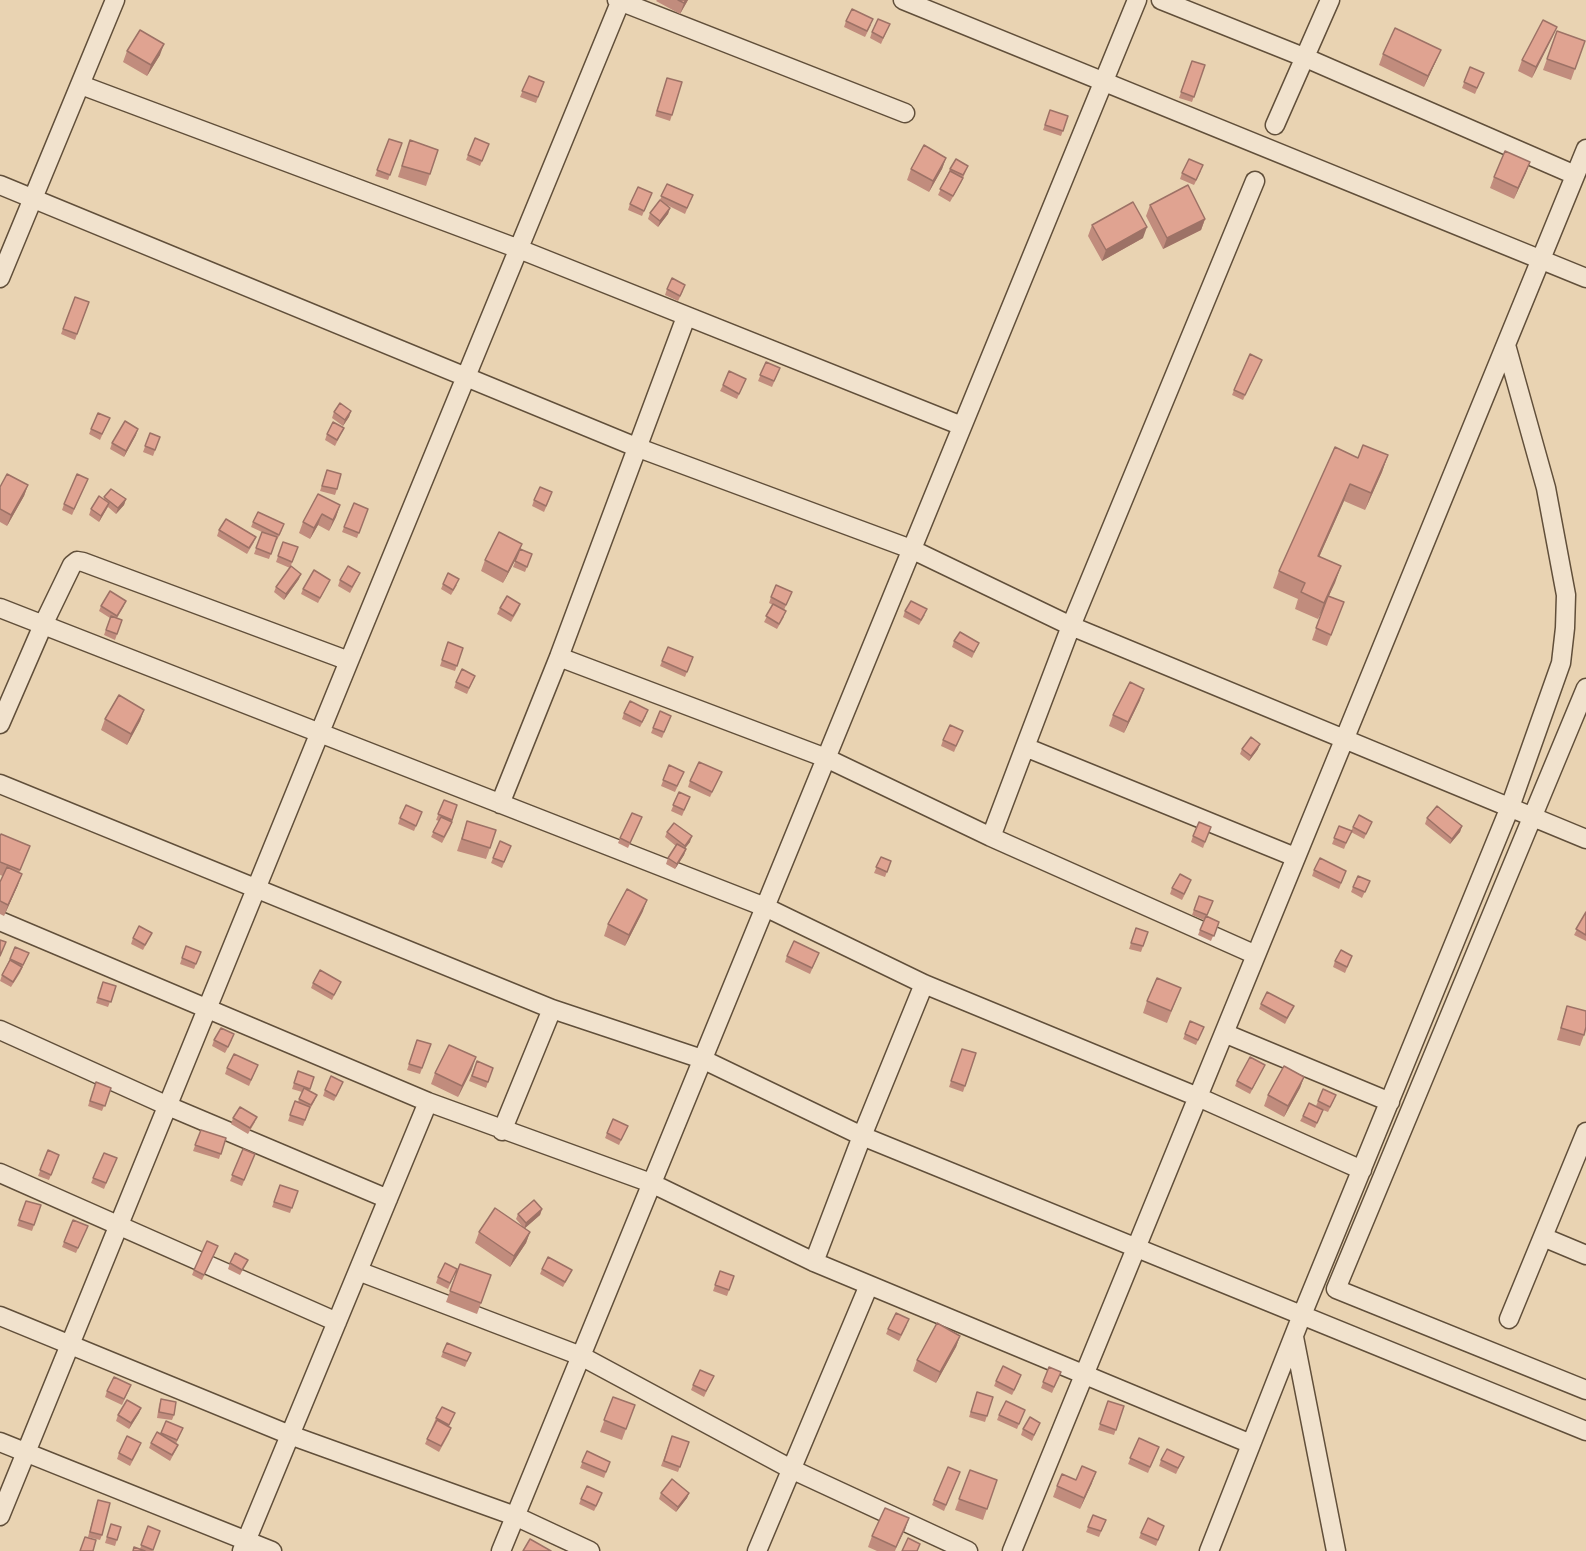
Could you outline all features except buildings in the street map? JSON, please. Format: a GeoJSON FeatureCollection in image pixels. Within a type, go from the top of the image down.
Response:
{"type":"FeatureCollection","features":[{"type":"Feature","properties":{"kind":"street"},"geometry":{"type":"LineString","coordinates":[[0,278],[115,0]]}},
{"type":"Feature","properties":{"kind":"street"},"geometry":{"type":"LineString","coordinates":[[0,1516],[620,0],[905,113]]}},
{"type":"Feature","properties":{"kind":"street"},"geometry":{"type":"LineString","coordinates":[[903,0],[1586,278]]}},
{"type":"Feature","properties":{"kind":"street"},"geometry":{"type":"LineString","coordinates":[[501,1551],[1137,0]]}},
{"type":"Feature","properties":{"kind":"street"},"geometry":{"type":"LineString","coordinates":[[1161,0],[1306,58],[1575,175]]}},
{"type":"Feature","properties":{"kind":"street"},"geometry":{"type":"LineString","coordinates":[[1275,125],[1330,0]]}},
{"type":"Feature","properties":{"kind":"street"},"geometry":{"type":"LineString","coordinates":[[81,85],[519,249],[962,426]]}},
{"type":"Feature","properties":{"kind":"street"},"geometry":{"type":"LineString","coordinates":[[1012,1551],[1586,149]]}},
{"type":"Feature","properties":{"kind":"street"},"geometry":{"type":"LineString","coordinates":[[992,837],[1071,626],[1255,181]]}},
{"type":"Feature","properties":{"kind":"street"},"geometry":{"type":"LineString","coordinates":[[0,185],[636,447],[911,549],[1071,626],[1586,838]]}},
{"type":"Feature","properties":{"kind":"street"},"geometry":{"type":"LineString","coordinates":[[500,804],[559,657],[686,317]]}},
{"type":"Feature","properties":{"kind":"street"},"geometry":{"type":"LineString","coordinates":[[1209,1551],[1302,1316],[1510,807],[1561,663],[1566,595],[1546,488],[1506,345]]}},
{"type":"Feature","properties":{"kind":"street"},"geometry":{"type":"LineString","coordinates":[[0,724],[72,564],[81,561],[349,661]]}},
{"type":"Feature","properties":{"kind":"street"},"geometry":{"type":"LineString","coordinates":[[0,608],[765,907],[924,984],[1198,1097],[1362,1170]]}},
{"type":"Feature","properties":{"kind":"street"},"geometry":{"type":"LineString","coordinates":[[559,657],[826,758],[992,837],[1256,955]]}},
{"type":"Feature","properties":{"kind":"street"},"geometry":{"type":"LineString","coordinates":[[1586,688],[1336,1289],[1586,1390]]}},
{"type":"Feature","properties":{"kind":"street"},"geometry":{"type":"LineString","coordinates":[[1025,747],[1295,857]]}},
{"type":"Feature","properties":{"kind":"street"},"geometry":{"type":"LineString","coordinates":[[0,784],[552,1009],[702,1059],[862,1136],[1586,1431]]}},
{"type":"Feature","properties":{"kind":"street"},"geometry":{"type":"LineString","coordinates":[[0,921],[428,1102],[651,1184],[814,1262],[1251,1444]]}},
{"type":"Feature","properties":{"kind":"street"},"geometry":{"type":"LineString","coordinates":[[814,1262],[924,984]]}},
{"type":"Feature","properties":{"kind":"street"},"geometry":{"type":"LineString","coordinates":[[502,1131],[552,1009]]}},
{"type":"Feature","properties":{"kind":"street"},"geometry":{"type":"LineString","coordinates":[[0,1030],[168,1106],[388,1199]]}},
{"type":"Feature","properties":{"kind":"street"},"geometry":{"type":"LineString","coordinates":[[1224,1033],[1390,1102]]}},
{"type":"Feature","properties":{"kind":"street"},"geometry":{"type":"LineString","coordinates":[[244,1546],[428,1102]]}},
{"type":"Feature","properties":{"kind":"street"},"geometry":{"type":"LineString","coordinates":[[1509,1319],[1586,1132]]}},
{"type":"Feature","properties":{"kind":"street"},"geometry":{"type":"LineString","coordinates":[[0,1173],[337,1322]]}},
{"type":"Feature","properties":{"kind":"street"},"geometry":{"type":"LineString","coordinates":[[1543,1237],[1586,1256]]}},
{"type":"Feature","properties":{"kind":"street"},"geometry":{"type":"LineString","coordinates":[[358,1271],[580,1356],[791,1469],[968,1551]]}},
{"type":"Feature","properties":{"kind":"street"},"geometry":{"type":"LineString","coordinates":[[757,1551],[869,1285]]}},
{"type":"Feature","properties":{"kind":"street"},"geometry":{"type":"LineString","coordinates":[[0,1316],[290,1435],[515,1516],[590,1551]]}},
{"type":"Feature","properties":{"kind":"street"},"geometry":{"type":"LineString","coordinates":[[1294,1336],[1336,1551]]}},
{"type":"Feature","properties":{"kind":"street"},"geometry":{"type":"LineString","coordinates":[[0,1442],[244,1546],[272,1551]]}}]}
